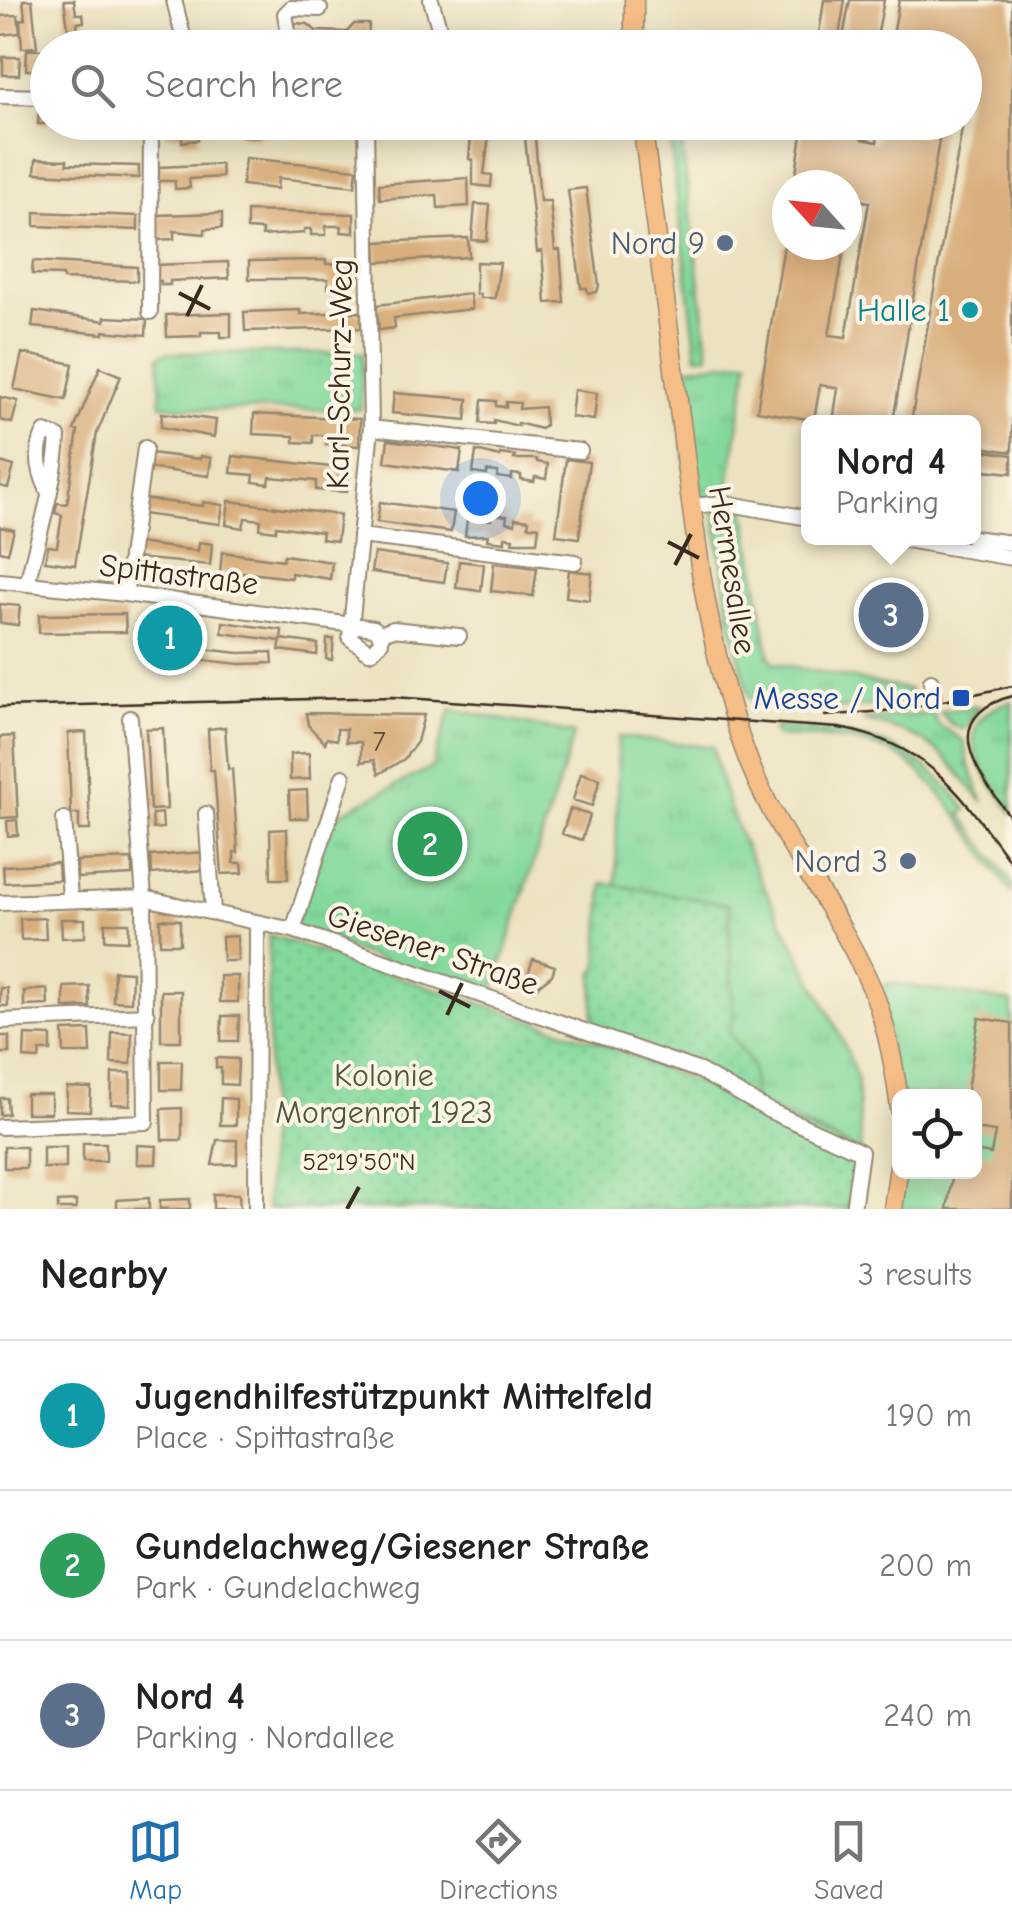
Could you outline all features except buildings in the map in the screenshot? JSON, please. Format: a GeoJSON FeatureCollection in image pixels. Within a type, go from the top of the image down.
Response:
{"type":"FeatureCollection","features":[{"type":"Feature","properties":{"kind":"main road"},"geometry":{"type":"LineString","coordinates":[[634,0],[634,30]]}},
{"type":"Feature","properties":{"kind":"main road","name":"Hermesallee"},"geometry":{"type":"LineString","coordinates":[[644,140],[691,506],[718,671],[743,748],[776,820],[872,989],[894,1063],[897,1089]]}},
{"type":"Feature","properties":{"kind":"main road"},"geometry":{"type":"LineString","coordinates":[[892,1209],[897,1179]]}},
{"type":"Feature","properties":{"kind":"street"},"geometry":{"type":"LineString","coordinates":[[174,0],[182,30]]}},
{"type":"Feature","properties":{"kind":"street"},"geometry":{"type":"LineString","coordinates":[[432,0],[440,30]]}},
{"type":"Feature","properties":{"kind":"street"},"geometry":{"type":"LineString","coordinates":[[288,30],[285,14],[291,8],[320,9]]}},
{"type":"Feature","properties":{"kind":"street"},"geometry":{"type":"LineString","coordinates":[[0,96],[30,97]]}},
{"type":"Feature","properties":{"kind":"street"},"geometry":{"type":"LineString","coordinates":[[150,312],[151,140]]}},
{"type":"Feature","properties":{"kind":"street","name":"Karl-Schurz-Weg"},"geometry":{"type":"LineString","coordinates":[[351,625],[371,428],[366,140]]}},
{"type":"Feature","properties":{"kind":"street"},"geometry":{"type":"LineString","coordinates":[[371,428],[580,451]]}},
{"type":"Feature","properties":{"kind":"street"},"geometry":{"type":"LineString","coordinates":[[125,594],[145,448]]}},
{"type":"Feature","properties":{"kind":"street"},"geometry":{"type":"LineString","coordinates":[[27,584],[48,491]]}},
{"type":"Feature","properties":{"kind":"street"},"geometry":{"type":"LineString","coordinates":[[691,506],[726,504],[801,517]]}},
{"type":"Feature","properties":{"kind":"street"},"geometry":{"type":"LineString","coordinates":[[360,536],[575,562]]}},
{"type":"Feature","properties":{"kind":"street"},"geometry":{"type":"LineString","coordinates":[[981,539],[1012,544]]}},
{"type":"Feature","properties":{"kind":"street"},"geometry":{"type":"LineString","coordinates":[[935,545],[1012,558]]}},
{"type":"Feature","properties":{"kind":"street","name":"Spittastraße"},"geometry":{"type":"LineString","coordinates":[[0,581],[374,628],[380,634],[393,629],[459,636]]}},
{"type":"Feature","properties":{"kind":"street"},"geometry":{"type":"LineString","coordinates":[[351,625],[350,638],[369,652],[377,647],[380,634]]}},
{"type":"Feature","properties":{"kind":"street"},"geometry":{"type":"LineString","coordinates":[[0,1128],[146,1122],[144,898],[130,718]]}},
{"type":"Feature","properties":{"kind":"street"},"geometry":{"type":"LineString","coordinates":[[293,930],[343,777]]}},
{"type":"Feature","properties":{"kind":"street"},"geometry":{"type":"LineString","coordinates":[[206,814],[213,912]]}},
{"type":"Feature","properties":{"kind":"street"},"geometry":{"type":"LineString","coordinates":[[64,818],[70,898]]}},
{"type":"Feature","properties":{"kind":"street","name":"Giesener Straße"},"geometry":{"type":"LineString","coordinates":[[0,903],[144,898],[293,930],[700,1071],[768,1110],[830,1130],[861,1152],[853,1209]]}},
{"type":"Feature","properties":{"kind":"street"},"geometry":{"type":"LineString","coordinates":[[256,1209],[257,923]]}},
{"type":"Feature","properties":{"kind":"street"},"geometry":{"type":"LineString","coordinates":[[0,1021],[148,1015]]}},
{"type":"Feature","properties":{"kind":"green space"},"geometry":{"type":"Polygon","coordinates":[[[670,140],[681,140],[709,355],[697,356],[670,140]]]}},
{"type":"Feature","properties":{"kind":"green space"},"geometry":{"type":"Polygon","coordinates":[[[363,353],[361,409],[213,410],[161,405],[159,356],[363,353]]]}},
{"type":"Feature","properties":{"kind":"green space"},"geometry":{"type":"Polygon","coordinates":[[[749,360],[726,503],[745,507],[769,655],[774,663],[910,690],[903,702],[802,709],[749,697],[731,625],[713,505],[691,506],[674,369],[749,360]]]}},
{"type":"Feature","properties":{"kind":"green space"},"geometry":{"type":"Polygon","coordinates":[[[1012,701],[1012,812],[981,766],[974,736],[979,722],[991,710],[1012,701]]]}},
{"type":"Feature","properties":{"kind":"green space"},"geometry":{"type":"Polygon","coordinates":[[[979,706],[962,729],[940,712],[979,706]]]}},
{"type":"Feature","properties":{"kind":"green space"},"geometry":{"type":"Polygon","coordinates":[[[451,709],[574,734],[491,998],[293,930],[329,819],[432,767],[451,709]]]}},
{"type":"Feature","properties":{"kind":"green space"},"geometry":{"type":"Polygon","coordinates":[[[933,713],[937,724],[964,741],[983,802],[944,756],[923,741],[862,720],[933,713]]]}},
{"type":"Feature","properties":{"kind":"green space"},"geometry":{"type":"Polygon","coordinates":[[[774,727],[858,736],[903,753],[924,766],[967,809],[961,814],[1012,883],[1012,893],[941,795],[908,762],[864,743],[776,736],[774,727]]]}},
{"type":"Feature","properties":{"kind":"green space"},"geometry":{"type":"Polygon","coordinates":[[[618,737],[713,747],[723,788],[753,865],[830,1013],[857,1078],[861,1152],[753,1101],[752,1065],[616,886],[618,737]]]}},
{"type":"Feature","properties":{"kind":"green space"},"geometry":{"type":"Polygon","coordinates":[[[603,883],[729,904],[733,1020],[729,1032],[752,1065],[753,1101],[700,1071],[593,1033],[594,971],[598,970],[603,883]]]}},
{"type":"Feature","properties":{"kind":"green space","name":"Kolonie Morgenrot 1923"},"geometry":{"type":"Polygon","coordinates":[[[269,935],[602,1043],[861,1152],[852,1209],[267,1209],[269,935]]]}},
{"type":"Feature","properties":{"kind":"green space"},"geometry":{"type":"Polygon","coordinates":[[[891,983],[1012,1002],[1012,1209],[893,1209],[899,1179],[982,1179],[982,1089],[898,1089],[872,989],[891,983]]]}},
{"type":"Feature","properties":{"kind":"tram line"},"geometry":{"type":"LineString","coordinates":[[825,716],[906,709],[1012,686]]}},
{"type":"Feature","properties":{"kind":"tram line"},"geometry":{"type":"LineString","coordinates":[[1012,696],[988,706],[974,719],[969,734],[978,768],[1012,819]]}},
{"type":"Feature","properties":{"kind":"tram line"},"geometry":{"type":"LineString","coordinates":[[0,707],[393,697],[839,728],[897,746],[920,760],[959,795],[1012,864]]}},
{"type":"Feature","properties":{"kind":"place","name":"Nord 9"},"geometry":{"type":"Point","coordinates":[725,243]}},
{"type":"Feature","properties":{"kind":"place","name":"Halle 1"},"geometry":{"type":"Point","coordinates":[970,310]}},
{"type":"Feature","properties":{"kind":"place","name":"Nord 4"},"geometry":{"type":"Point","coordinates":[891,615]}},
{"type":"Feature","properties":{"kind":"place","name":"Jugendhilfestützpunkt Mittelfeld"},"geometry":{"type":"Point","coordinates":[170,638]}},
{"type":"Feature","properties":{"kind":"place","name":"Messe / Nord"},"geometry":{"type":"Point","coordinates":[961,698]}},
{"type":"Feature","properties":{"kind":"place","name":"Gundelachweg/Giesener Straße"},"geometry":{"type":"Point","coordinates":[430,844]}},
{"type":"Feature","properties":{"kind":"place","name":"Nord 3"},"geometry":{"type":"Point","coordinates":[908,861]}}]}
